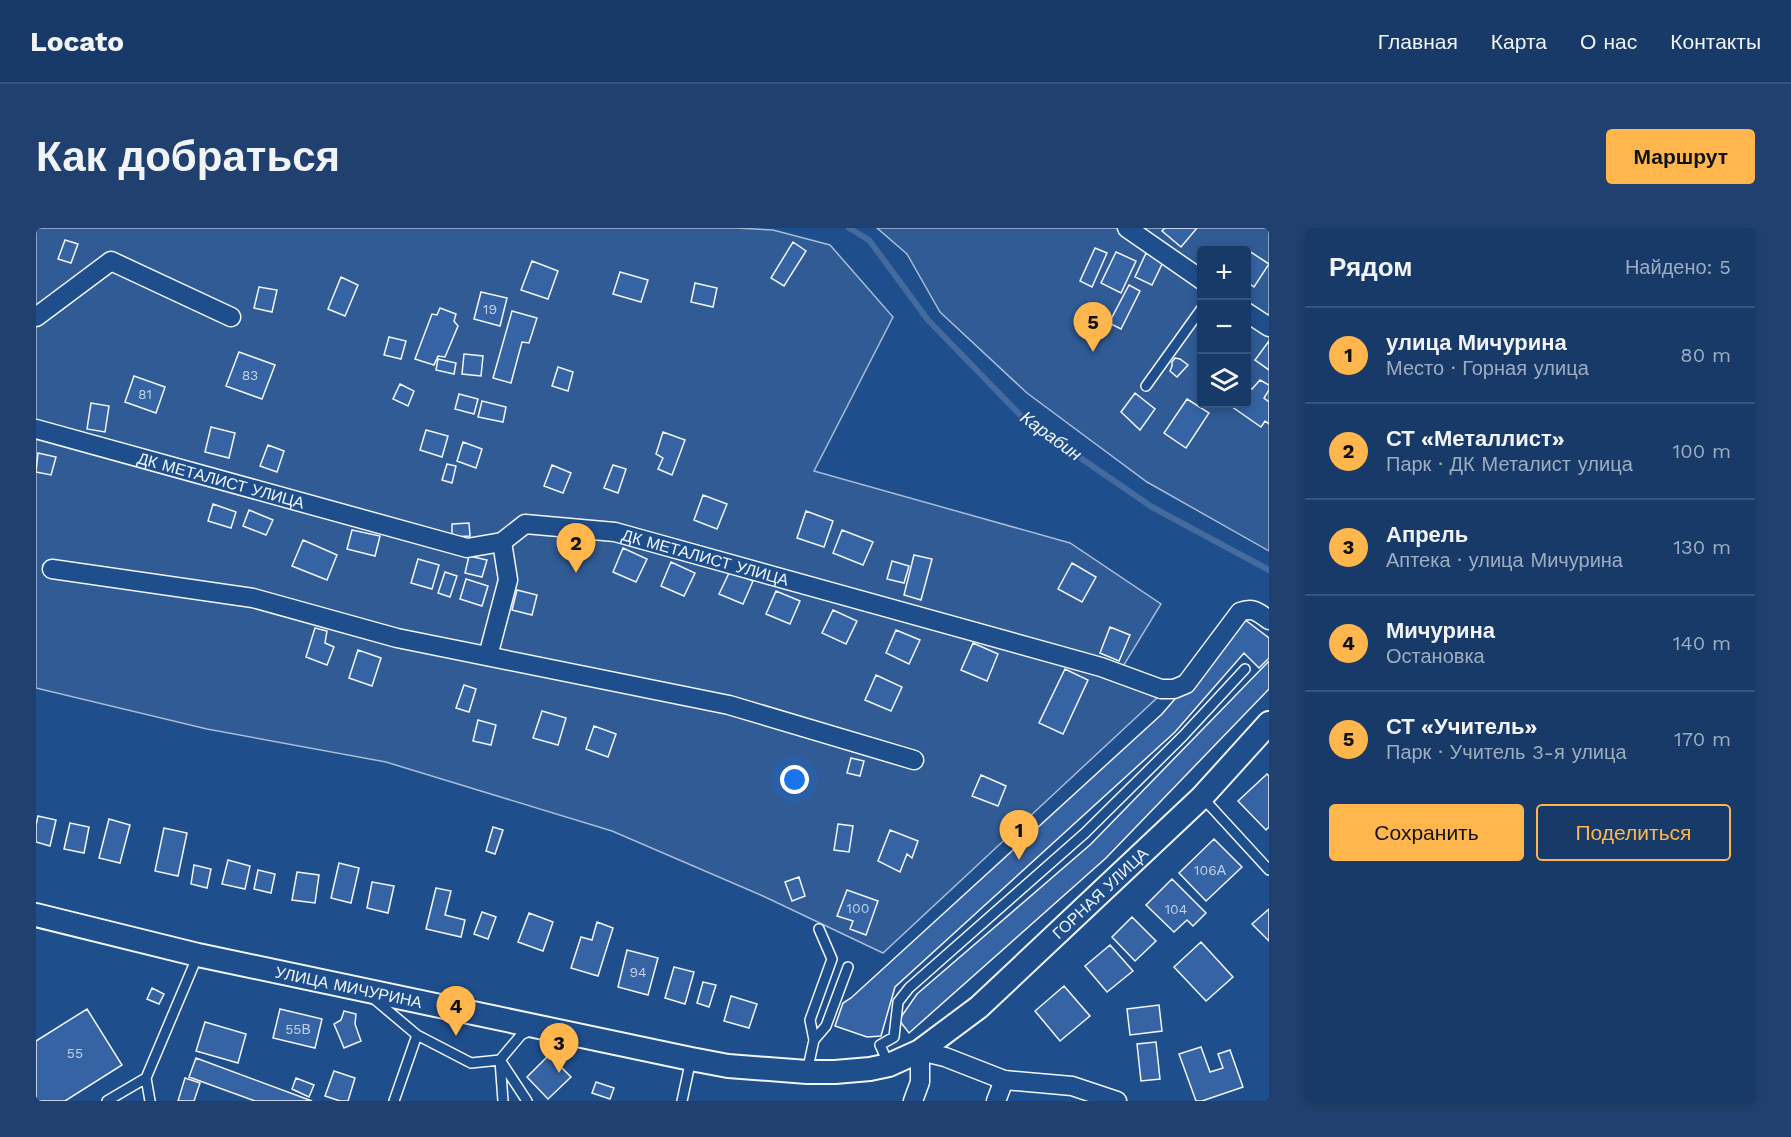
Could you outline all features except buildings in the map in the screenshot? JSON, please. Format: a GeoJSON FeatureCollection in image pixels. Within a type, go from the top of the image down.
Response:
{"type":"FeatureCollection","features":[{"type":"Feature","properties":{"kind":"street"},"geometry":{"type":"LineString","coordinates":[[1127,228],[1197,277]]}},
{"type":"Feature","properties":{"kind":"street"},"geometry":{"type":"LineString","coordinates":[[36,317],[111,261],[231,317]]}},
{"type":"Feature","properties":{"kind":"street"},"geometry":{"type":"LineString","coordinates":[[1251,315],[1269,327]]}},
{"type":"Feature","properties":{"kind":"street","name":"ДК МЕТАЛИСТ УЛИЦА"},"geometry":{"type":"LineString","coordinates":[[36,429],[467,548],[502,542],[525,524],[615,532],[1101,667],[1161,689],[1174,689],[1186,684],[1240,612],[1247,609],[1256,610],[1269,620]]}},
{"type":"Feature","properties":{"kind":"street"},"geometry":{"type":"LineString","coordinates":[[488,656],[508,580],[502,542]]}},
{"type":"Feature","properties":{"kind":"street"},"geometry":{"type":"LineString","coordinates":[[52,569],[253,598],[397,638],[729,705],[914,760]]}},
{"type":"Feature","properties":{"kind":"street","name":"ГОРНАЯ УЛИЦА"},"geometry":{"type":"LineString","coordinates":[[920,1051],[979,1007],[1202,797],[1269,723]]}},
{"type":"Feature","properties":{"kind":"street","name":"УЛИЦА МИЧУРИНА"},"geometry":{"type":"LineString","coordinates":[[36,915],[198,955],[363,989],[423,1004],[728,1066],[807,1072],[870,1069],[904,1060],[920,1051]]}},
{"type":"Feature","properties":{"kind":"street"},"geometry":{"type":"LineString","coordinates":[[913,1101],[920,1082],[920,1051],[945,1057],[1004,1080],[1072,1086],[1117,1101]]}},
{"type":"Feature","properties":{"kind":"street"},"geometry":{"type":"LineString","coordinates":[[996,1101],[1004,1080]]}},
{"type":"Feature","properties":{"kind":"lane"},"geometry":{"type":"LineString","coordinates":[[1146,386],[1197,315]]}},
{"type":"Feature","properties":{"kind":"lane"},"geometry":{"type":"LineString","coordinates":[[889,1065],[880,1045],[894,1037],[898,1002],[909,988],[1085,833],[1183,736],[1245,669]]}},
{"type":"Feature","properties":{"kind":"lane"},"geometry":{"type":"LineString","coordinates":[[1202,797],[1269,870]]}},
{"type":"Feature","properties":{"kind":"lane"},"geometry":{"type":"LineString","coordinates":[[807,1072],[814,1040],[810,1020],[832,959],[819,929]]}},
{"type":"Feature","properties":{"kind":"lane"},"geometry":{"type":"LineString","coordinates":[[150,1101],[146,1078],[198,955]]}},
{"type":"Feature","properties":{"kind":"lane"},"geometry":{"type":"LineString","coordinates":[[814,1040],[826,1026],[848,967]]}},
{"type":"Feature","properties":{"kind":"lane"},"geometry":{"type":"LineString","coordinates":[[363,989],[417,1035],[471,1063],[500,1060],[521,1035],[537,1027]]}},
{"type":"Feature","properties":{"kind":"lane"},"geometry":{"type":"LineString","coordinates":[[394,1101],[417,1035]]}},
{"type":"Feature","properties":{"kind":"lane"},"geometry":{"type":"LineString","coordinates":[[682,1101],[691,1059]]}},
{"type":"Feature","properties":{"kind":"lane"},"geometry":{"type":"LineString","coordinates":[[500,1060],[503,1101]]}},
{"type":"Feature","properties":{"kind":"lane"},"geometry":{"type":"LineString","coordinates":[[500,1060],[527,1101]]}},
{"type":"Feature","properties":{"kind":"lane"},"geometry":{"type":"LineString","coordinates":[[107,1101],[146,1078]]}},
{"type":"Feature","properties":{"kind":"shaded area"},"geometry":{"type":"Polygon","coordinates":[[[36,228],[737,228],[773,230],[830,245],[893,317],[814,471],[1070,543],[1161,604],[1114,681],[1158,697],[883,953],[763,896],[612,831],[386,762],[207,729],[36,688],[36,228]]]}},
{"type":"Feature","properties":{"kind":"shaded area"},"geometry":{"type":"Polygon","coordinates":[[[877,228],[1269,228],[1269,551],[1147,482],[1027,393],[940,312],[907,254],[877,228]]]}},
{"type":"Feature","properties":{"kind":"waterway","name":"Карабин"},"geometry":{"type":"LineString","coordinates":[[849,228],[869,240],[928,320],[1025,420],[1152,507],[1269,570]]}},
{"type":"Feature","properties":{"kind":"place","name":"СТ «Учитель»"},"geometry":{"type":"Point","coordinates":[1093,352]}},
{"type":"Feature","properties":{"kind":"place","name":"СТ «Металлист»"},"geometry":{"type":"Point","coordinates":[576,573]}},
{"type":"Feature","properties":{"kind":"place","name":"улица Мичурина"},"geometry":{"type":"Point","coordinates":[1019,860]}},
{"type":"Feature","properties":{"kind":"place","name":"Мичурина"},"geometry":{"type":"Point","coordinates":[456,1036]}},
{"type":"Feature","properties":{"kind":"place","name":"Апрель"},"geometry":{"type":"Point","coordinates":[559,1073]}}]}
